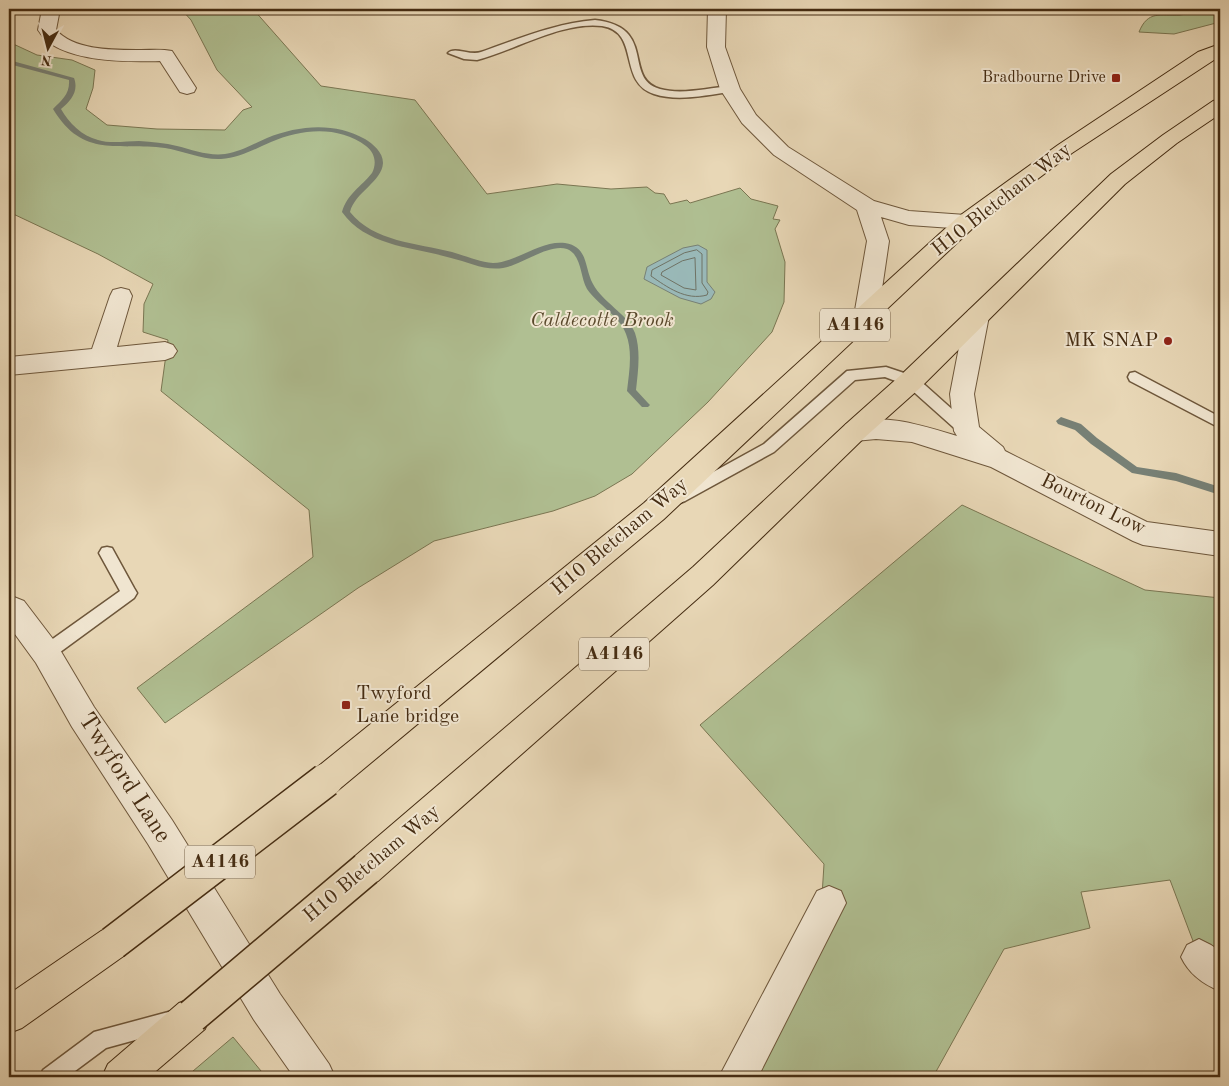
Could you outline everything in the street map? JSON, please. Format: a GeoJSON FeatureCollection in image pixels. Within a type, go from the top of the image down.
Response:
{"type":"FeatureCollection","features":[{"type":"Feature","properties":{"kind":"highway","name":"H10 Bletcham Way"},"geometry":{"type":"LineString","coordinates":[[9,1015],[113,943],[326,780],[654,511],[966,222],[1116,113],[1205,56],[1220,49]]}},
{"type":"Feature","properties":{"kind":"highway","name":"H10 Bletcham Way"},"geometry":{"type":"LineString","coordinates":[[121,1077],[366,869],[703,576],[855,430],[911,381],[1118,179],[1170,139],[1220,105]]}},
{"type":"Feature","properties":{"kind":"street"},"geometry":{"type":"LineString","coordinates":[[50,9],[47,30],[57,40],[106,53],[146,57],[166,55],[187,88]]}},
{"type":"Feature","properties":{"kind":"street"},"geometry":{"type":"LineString","coordinates":[[717,9],[716,47],[730,89],[749,119],[781,151],[867,206],[909,218],[966,222]]}},
{"type":"Feature","properties":{"kind":"street"},"geometry":{"type":"LineString","coordinates":[[866,316],[878,242],[867,206]]}},
{"type":"Feature","properties":{"kind":"street"},"geometry":{"type":"LineString","coordinates":[[102,356],[120,296]]}},
{"type":"Feature","properties":{"kind":"street"},"geometry":{"type":"LineString","coordinates":[[968,431],[962,394],[977,316]]}},
{"type":"Feature","properties":{"kind":"street"},"geometry":{"type":"LineString","coordinates":[[9,366],[165,351]]}},
{"type":"Feature","properties":{"kind":"street","name":"Bourton Low"},"geometry":{"type":"LineString","coordinates":[[855,430],[876,429],[912,432],[999,459],[1143,532],[1220,544]]}},
{"type":"Feature","properties":{"kind":"street","name":"Bourton Low"},"geometry":{"type":"LineString","coordinates":[[968,431],[999,459]]}},
{"type":"Feature","properties":{"kind":"street","name":"Twyford Lane"},"geometry":{"type":"LineString","coordinates":[[9,608],[14,610],[46,653],[83,717],[160,832],[267,1007],[316,1077]]}},
{"type":"Feature","properties":{"kind":"street"},"geometry":{"type":"LineString","coordinates":[[738,1077],[829,902]]}},
{"type":"Feature","properties":{"kind":"lane"},"geometry":{"type":"LineString","coordinates":[[452,53],[472,58],[585,23],[606,24],[622,30],[631,42],[638,78],[652,89],[670,93],[694,93],[730,89]]}},
{"type":"Feature","properties":{"kind":"lane"},"geometry":{"type":"LineString","coordinates":[[654,511],[769,448],[852,375],[886,372],[911,381]]}},
{"type":"Feature","properties":{"kind":"lane"},"geometry":{"type":"LineString","coordinates":[[1134,377],[1220,422]]}},
{"type":"Feature","properties":{"kind":"lane","name":"Bourton Low"},"geometry":{"type":"LineString","coordinates":[[911,381],[968,431]]}},
{"type":"Feature","properties":{"kind":"lane"},"geometry":{"type":"LineString","coordinates":[[46,653],[129,593],[107,554]]}},
{"type":"Feature","properties":{"kind":"lane"},"geometry":{"type":"LineString","coordinates":[[50,1077],[101,1039],[192,1016]]}},
{"type":"Feature","properties":{"kind":"green space","name":"Caldecotte Brook"},"geometry":{"type":"Polygon","coordinates":[[[181,9],[253,9],[321,86],[415,100],[487,194],[557,184],[611,189],[647,187],[655,193],[664,194],[670,204],[687,200],[690,203],[740,188],[751,199],[778,206],[773,219],[780,220],[775,229],[785,262],[784,302],[772,332],[708,402],[632,474],[595,496],[553,511],[434,541],[358,588],[165,723],[137,688],[313,557],[309,510],[161,391],[168,340],[143,332],[144,304],[153,284],[98,254],[9,212],[9,42],[37,55],[72,60],[95,70],[93,88],[86,109],[107,125],[157,129],[225,130],[243,110],[252,107],[217,70],[191,20],[181,9]]]}},
{"type":"Feature","properties":{"kind":"green space"},"geometry":{"type":"Polygon","coordinates":[[[1208,9],[1220,9],[1220,22],[1174,34],[1139,32],[1146,20],[1151,17],[1180,15],[1208,9]]]}},
{"type":"Feature","properties":{"kind":"green space"},"geometry":{"type":"Polygon","coordinates":[[[962,505],[1145,590],[1220,598],[1220,973],[1199,957],[1170,880],[1081,892],[1090,928],[1004,949],[933,1077],[738,1077],[829,903],[822,896],[824,864],[700,725],[962,505]]]}},
{"type":"Feature","properties":{"kind":"green space"},"geometry":{"type":"Polygon","coordinates":[[[233,1037],[266,1077],[186,1077],[233,1037]]]}},
{"type":"Feature","properties":{"kind":"water"},"geometry":{"type":"Polygon","coordinates":[[[698,245],[707,250],[707,282],[715,292],[711,299],[701,304],[680,298],[644,279],[647,267],[683,248],[698,245]]]}},
{"type":"Feature","properties":{"kind":"waterway"},"geometry":{"type":"LineString","coordinates":[[9,62],[72,79],[71,93],[57,109],[75,131],[103,144],[159,145],[222,157],[238,154],[278,136],[302,130],[327,129],[350,135],[373,149],[379,159],[379,163],[372,179],[353,196],[346,212],[354,222],[365,230],[394,242],[493,266],[511,263],[546,248],[555,246],[572,248],[580,256],[589,285],[593,291],[624,323],[631,335],[634,356],[631,391],[645,405]]}},
{"type":"Feature","properties":{"kind":"waterway"},"geometry":{"type":"LineString","coordinates":[[1061,421],[1078,427],[1094,441],[1135,470],[1176,477],[1220,491]]}},
{"type":"Feature","properties":{"kind":"place","name":"Bradbourne Drive"},"geometry":{"type":"Point","coordinates":[1116,78]}},
{"type":"Feature","properties":{"kind":"place","name":"MK SNAP"},"geometry":{"type":"Point","coordinates":[1168,341]}},
{"type":"Feature","properties":{"kind":"place","name":"Twyford Lane bridge"},"geometry":{"type":"Point","coordinates":[346,705]}}]}
